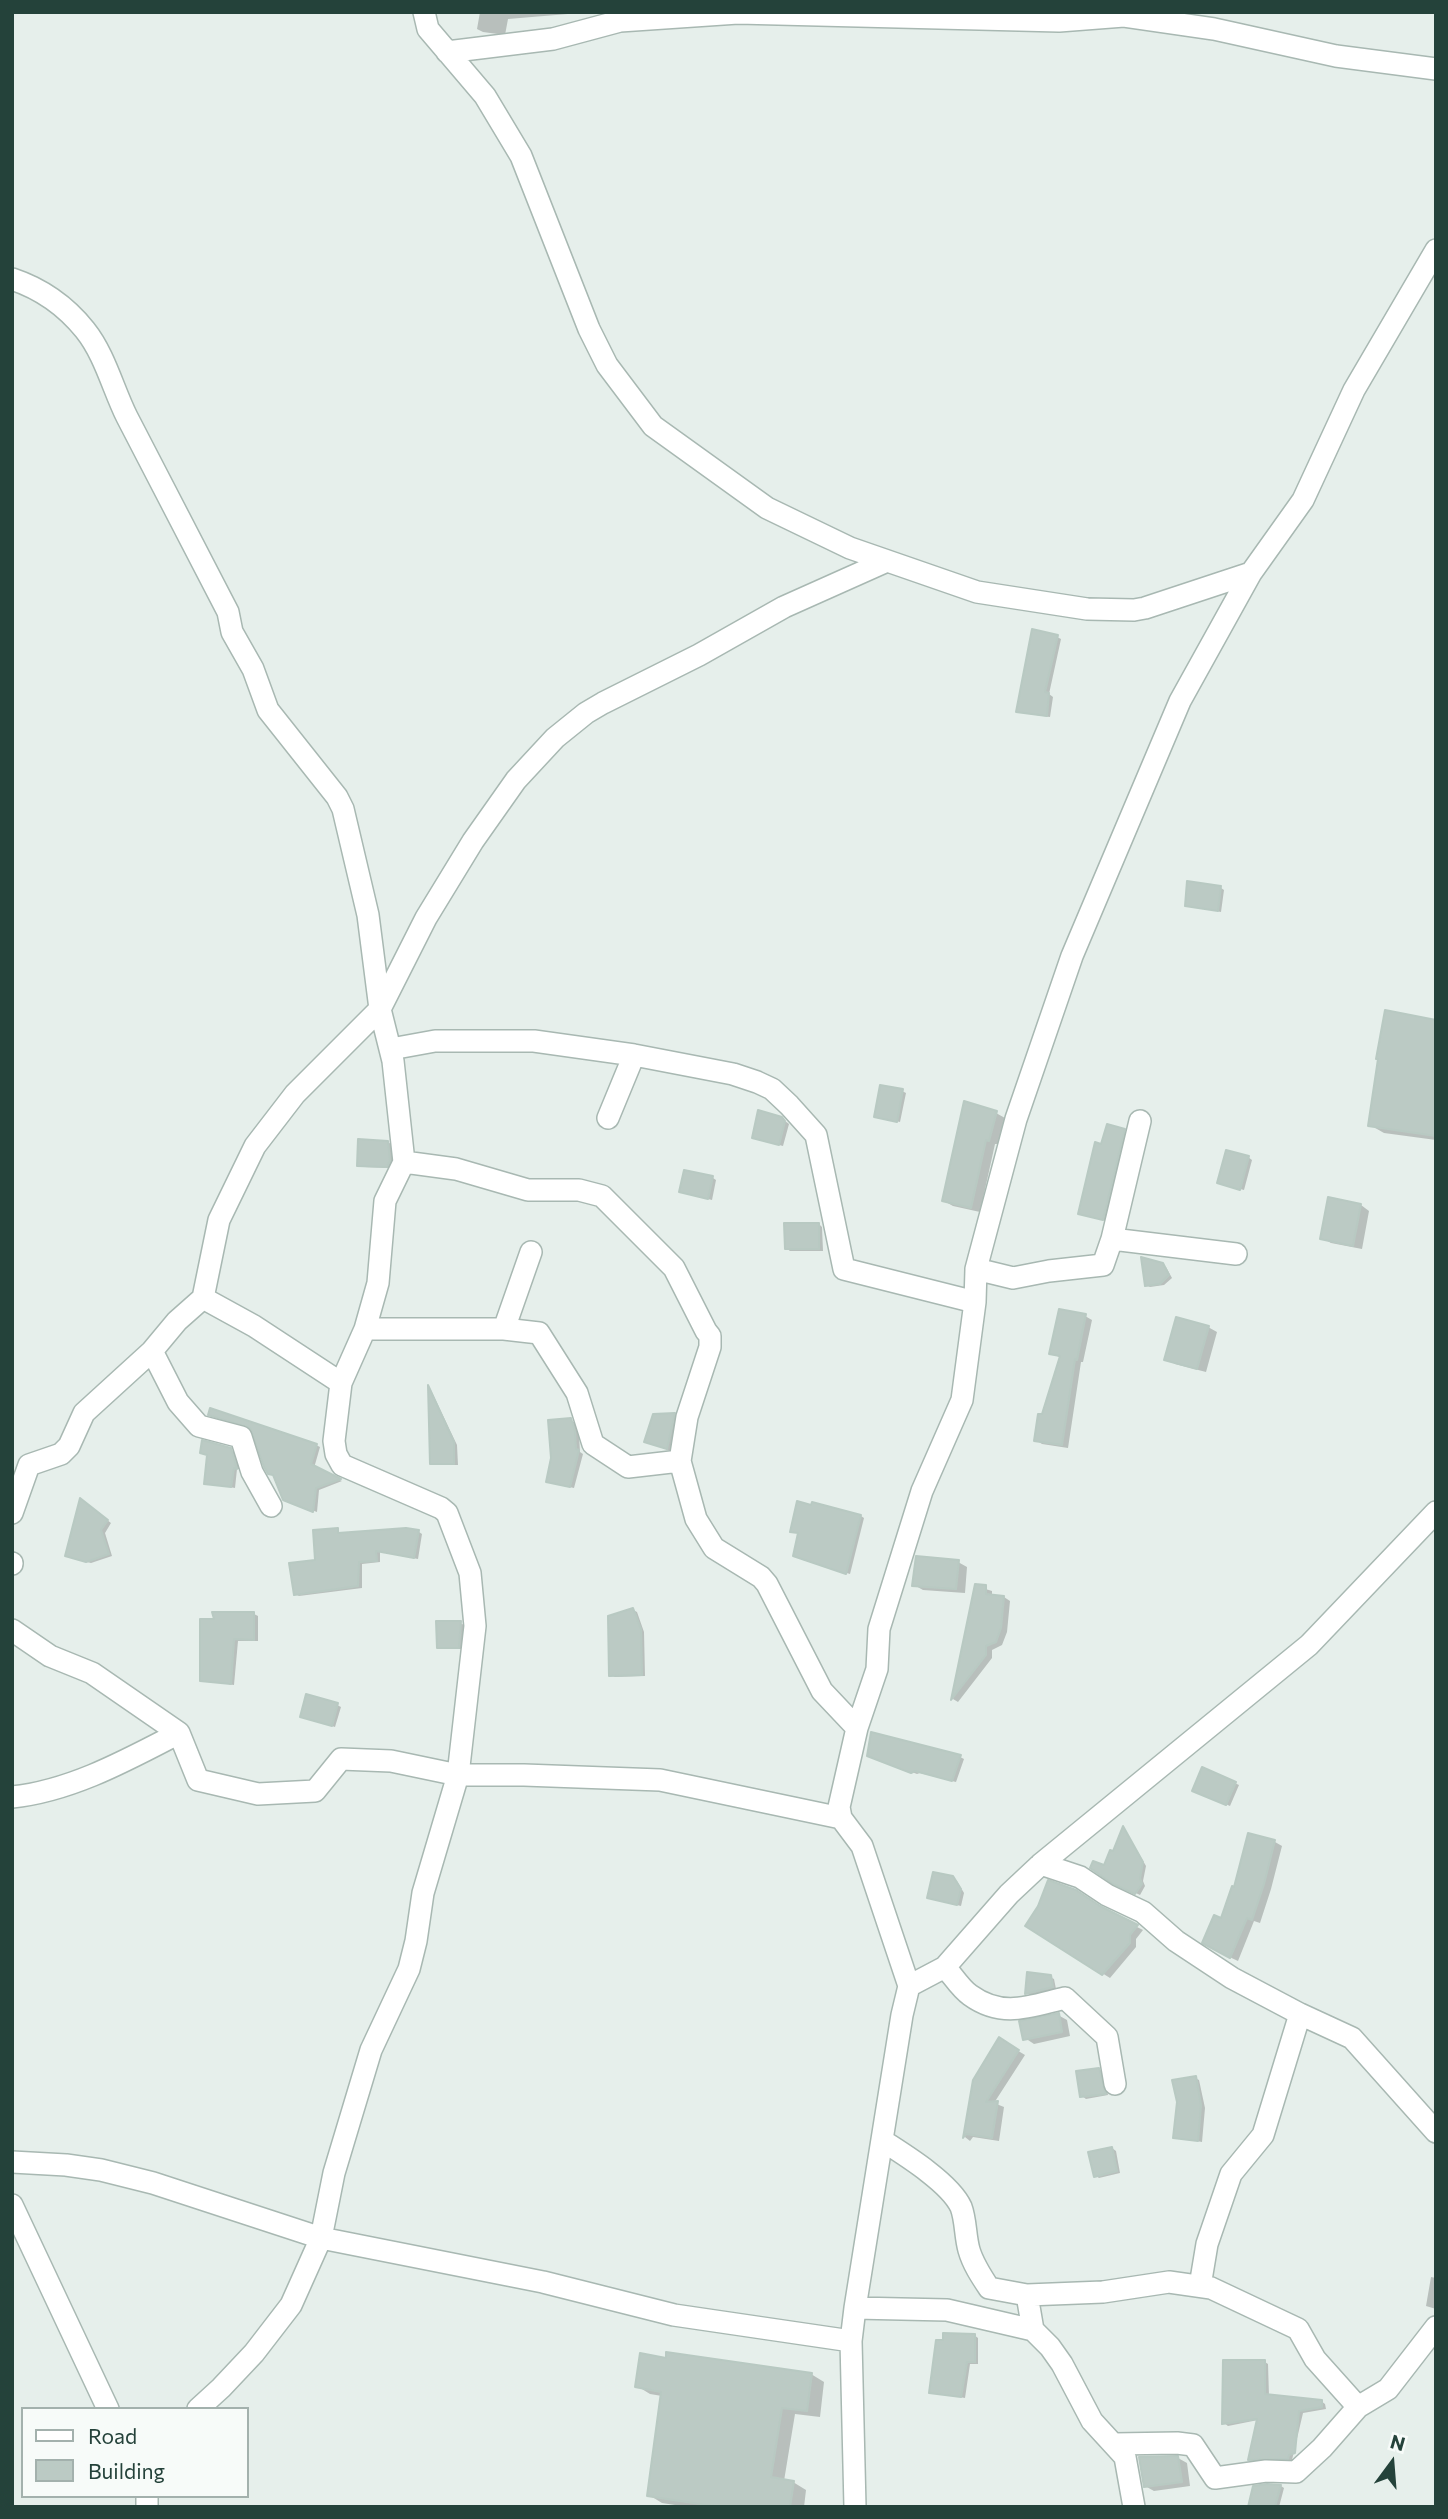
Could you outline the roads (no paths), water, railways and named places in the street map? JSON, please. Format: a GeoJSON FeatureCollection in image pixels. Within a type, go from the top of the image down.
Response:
{"type":"FeatureCollection","features":[{"type":"Feature","properties":{"kind":"street"},"geometry":{"type":"LineString","coordinates":[[424,12],[428,29],[485,96],[521,156],[589,329],[607,365],[648,420],[722,477],[775,512],[844,545],[970,590],[1087,609],[1134,610],[1251,573]]}},
{"type":"Feature","properties":{"kind":"street"},"geometry":{"type":"LineString","coordinates":[[447,52],[553,39],[620,21],[738,13],[1059,21],[1124,16],[1214,29],[1336,56],[1436,69]]}},
{"type":"Feature","properties":{"kind":"street"},"geometry":{"type":"LineString","coordinates":[[855,2507],[851,2341],[902,2015],[909,1986],[862,1846],[841,1818],[839,1807],[857,1728],[877,1669],[878,1629],[922,1491],[962,1400],[975,1302],[976,1269],[1017,1119],[1072,956],[1180,701],[1251,573],[1303,500],[1354,390],[1436,250]]}},
{"type":"Feature","properties":{"kind":"street"},"geometry":{"type":"LineString","coordinates":[[12,279],[39,289],[55,300],[83,328],[97,348],[113,388],[159,481],[229,612],[232,632],[253,669],[268,710],[337,797],[343,809],[368,915],[380,1009],[391,1049],[404,1162],[385,1201],[378,1283],[366,1329],[341,1383],[334,1441],[336,1454],[342,1465],[447,1513],[469,1567],[475,1626],[458,1775],[423,1893],[409,1969],[371,2050],[334,2173],[321,2238],[291,2305],[254,2353],[200,2407]]}},
{"type":"Feature","properties":{"kind":"street"},"geometry":{"type":"LineString","coordinates":[[12,1513],[29,1465],[61,1454],[69,1446],[84,1413],[152,1351],[177,1321],[203,1298],[219,1220],[255,1146],[295,1094],[380,1009],[426,918],[473,841],[516,780],[555,738],[586,713],[785,607],[887,561]]}},
{"type":"Feature","properties":{"kind":"street"},"geometry":{"type":"LineString","coordinates":[[391,1049],[435,1041],[534,1041],[634,1055],[733,1074],[772,1089],[816,1135],[844,1269],[975,1302]]}},
{"type":"Feature","properties":{"kind":"street"},"geometry":{"type":"LineString","coordinates":[[608,1118],[634,1055]]}},
{"type":"Feature","properties":{"kind":"street"},"geometry":{"type":"LineString","coordinates":[[976,1269],[1013,1278],[1049,1270],[1103,1265],[1140,1121]]}},
{"type":"Feature","properties":{"kind":"street"},"geometry":{"type":"LineString","coordinates":[[404,1162],[456,1170],[528,1189],[579,1190],[602,1196],[674,1268],[710,1336],[710,1347],[687,1417],[680,1461],[695,1519],[715,1548],[761,1577],[767,1584],[822,1691],[857,1728]]}},
{"type":"Feature","properties":{"kind":"street"},"geometry":{"type":"LineString","coordinates":[[1112,1238],[1236,1254]]}},
{"type":"Feature","properties":{"kind":"street"},"geometry":{"type":"LineString","coordinates":[[504,1329],[531,1252]]}},
{"type":"Feature","properties":{"kind":"street"},"geometry":{"type":"LineString","coordinates":[[203,1298],[254,1326],[341,1383]]}},
{"type":"Feature","properties":{"kind":"street"},"geometry":{"type":"LineString","coordinates":[[366,1329],[504,1329],[539,1333],[577,1393],[593,1444],[628,1467],[680,1461]]}},
{"type":"Feature","properties":{"kind":"street"},"geometry":{"type":"LineString","coordinates":[[152,1351],[178,1402],[199,1426],[241,1437],[251,1472],[271,1506]]}},
{"type":"Feature","properties":{"kind":"street"},"geometry":{"type":"LineString","coordinates":[[909,1986],[945,1967],[1009,1894],[1041,1864],[1309,1645],[1436,1512]]}},
{"type":"Feature","properties":{"kind":"street"},"geometry":{"type":"LineString","coordinates":[[12,1630],[50,1656],[92,1673],[179,1733],[198,1780],[258,1794],[316,1791],[341,1759],[391,1761],[458,1775],[660,1780],[841,1818]]}},
{"type":"Feature","properties":{"kind":"street"},"geometry":{"type":"LineString","coordinates":[[12,1797],[35,1795],[117,1766],[179,1733]]}},
{"type":"Feature","properties":{"kind":"street"},"geometry":{"type":"LineString","coordinates":[[1041,1864],[1080,1877],[1107,1895],[1143,1912],[1176,1941],[1232,1978],[1352,2038],[1436,2132]]}},
{"type":"Feature","properties":{"kind":"street"},"geometry":{"type":"LineString","coordinates":[[945,1967],[970,1995],[994,2007],[1012,2010],[1065,1998],[1107,2037],[1115,2084]]}},
{"type":"Feature","properties":{"kind":"street"},"geometry":{"type":"LineString","coordinates":[[1200,2286],[1208,2244],[1231,2174],[1263,2135],[1300,2014]]}},
{"type":"Feature","properties":{"kind":"street"},"geometry":{"type":"LineString","coordinates":[[883,2141],[918,2164],[954,2196],[962,2209],[969,2249],[976,2268],[989,2288],[1027,2295],[1103,2292],[1169,2282],[1211,2288],[1298,2329],[1315,2359],[1358,2407]]}},
{"type":"Feature","properties":{"kind":"street"},"geometry":{"type":"LineString","coordinates":[[12,2162],[66,2165],[102,2171],[153,2183],[321,2238],[543,2282],[674,2315],[851,2341]]}},
{"type":"Feature","properties":{"kind":"street"},"geometry":{"type":"LineString","coordinates":[[12,2205],[106,2407]]}},
{"type":"Feature","properties":{"kind":"street"},"geometry":{"type":"LineString","coordinates":[[1027,2295],[1033,2330]]}},
{"type":"Feature","properties":{"kind":"street"},"geometry":{"type":"LineString","coordinates":[[855,2308],[947,2310],[1033,2330],[1062,2364],[1092,2421],[1125,2457],[1134,2507]]}},
{"type":"Feature","properties":{"kind":"street"},"geometry":{"type":"LineString","coordinates":[[1115,2444],[1193,2445],[1215,2478],[1266,2471],[1296,2472],[1322,2448],[1358,2407],[1388,2389],[1436,2327]]}}]}
